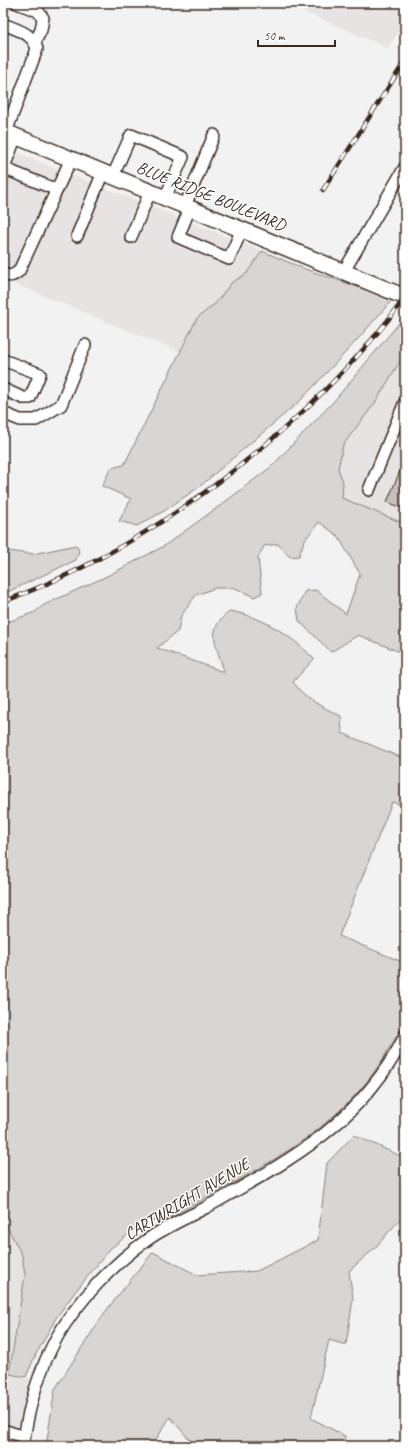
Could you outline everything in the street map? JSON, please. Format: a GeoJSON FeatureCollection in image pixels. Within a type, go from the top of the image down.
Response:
{"type":"FeatureCollection","features":[{"type":"Feature","properties":{"kind":"main road","name":"BLUE RIDGE BOULEVARD"},"geometry":{"type":"LineString","coordinates":[[8,133],[405,296]]}},
{"type":"Feature","properties":{"kind":"street"},"geometry":{"type":"LineString","coordinates":[[18,3],[38,11],[43,18],[41,30],[35,42]]}},
{"type":"Feature","properties":{"kind":"street"},"geometry":{"type":"LineString","coordinates":[[3,24],[30,36],[35,42],[37,49],[8,133],[3,169],[57,190]]}},
{"type":"Feature","properties":{"kind":"street"},"geometry":{"type":"LineString","coordinates":[[77,236],[108,174],[130,135],[183,157],[165,198]]}},
{"type":"Feature","properties":{"kind":"street"},"geometry":{"type":"LineString","coordinates":[[214,135],[187,207],[178,237],[230,258],[242,229]]}},
{"type":"Feature","properties":{"kind":"street"},"geometry":{"type":"LineString","coordinates":[[3,274],[9,277],[14,276],[19,271],[71,159]]}},
{"type":"Feature","properties":{"kind":"street"},"geometry":{"type":"LineString","coordinates":[[344,272],[405,167]]}},
{"type":"Feature","properties":{"kind":"street"},"geometry":{"type":"LineString","coordinates":[[131,237],[150,192]]}},
{"type":"Feature","properties":{"kind":"street"},"geometry":{"type":"LineString","coordinates":[[3,413],[20,420],[36,420],[61,405],[85,345]]}},
{"type":"Feature","properties":{"kind":"street"},"geometry":{"type":"LineString","coordinates":[[3,360],[40,374],[30,398],[24,398],[4,392]]}},
{"type":"Feature","properties":{"kind":"street"},"geometry":{"type":"LineString","coordinates":[[368,490],[405,402]]}},
{"type":"Feature","properties":{"kind":"street","name":"CARTWRIGHT AVENUE"},"geometry":{"type":"LineString","coordinates":[[24,1441],[32,1399],[43,1368],[58,1337],[77,1308],[99,1282],[125,1257],[147,1239],[242,1187],[308,1147],[348,1115],[365,1097],[379,1078],[398,1051],[405,1036]]}},
{"type":"Feature","properties":{"kind":"street"},"geometry":{"type":"LineString","coordinates":[[3,1430],[24,1441]]}},
{"type":"Feature","properties":{"kind":"shaded area"},"geometry":{"type":"Polygon","coordinates":[[[284,3],[405,3],[405,21],[388,48],[284,3]]]}},
{"type":"Feature","properties":{"kind":"shaded area"},"geometry":{"type":"Polygon","coordinates":[[[3,147],[262,251],[246,274],[231,283],[216,303],[197,318],[180,352],[3,279],[3,147]]]}},
{"type":"Feature","properties":{"kind":"shaded area"},"geometry":{"type":"Polygon","coordinates":[[[262,251],[305,269],[393,299],[301,400],[199,487],[164,511],[137,526],[119,521],[131,499],[102,486],[111,468],[124,465],[197,318],[216,303],[231,283],[246,274],[262,251]]]}},
{"type":"Feature","properties":{"kind":"shaded area"},"geometry":{"type":"Polygon","coordinates":[[[405,316],[405,353],[375,403],[343,445],[338,469],[343,482],[342,498],[405,524],[405,654],[358,635],[331,652],[299,621],[297,608],[305,591],[316,590],[346,614],[360,574],[338,536],[319,522],[304,541],[299,556],[290,557],[278,544],[264,546],[258,558],[262,593],[254,597],[235,588],[215,588],[196,595],[181,616],[178,631],[157,648],[224,672],[216,646],[215,632],[217,625],[222,618],[231,611],[261,620],[285,634],[314,659],[293,682],[303,694],[320,706],[341,716],[342,733],[405,759],[405,801],[403,805],[392,802],[339,936],[405,963],[406,1004],[403,1025],[370,1078],[346,1104],[319,1128],[290,1149],[258,1169],[163,1221],[147,1220],[111,1248],[56,1318],[35,1356],[26,1377],[9,1374],[25,1275],[22,1255],[3,1219],[3,624],[35,612],[44,605],[109,575],[164,546],[272,466],[334,401],[405,316]]]}},
{"type":"Feature","properties":{"kind":"shaded area"},"geometry":{"type":"Polygon","coordinates":[[[405,353],[405,524],[342,498],[343,482],[338,469],[343,445],[375,403],[405,353]]]}},
{"type":"Feature","properties":{"kind":"shaded area"},"geometry":{"type":"Polygon","coordinates":[[[76,545],[79,551],[76,560],[3,594],[3,557],[8,551],[33,554],[76,545]]]}},
{"type":"Feature","properties":{"kind":"shaded area"},"geometry":{"type":"Polygon","coordinates":[[[354,1135],[405,1158],[405,1220],[400,1219],[375,1248],[349,1271],[353,1299],[346,1345],[329,1340],[311,1418],[345,1436],[344,1446],[195,1446],[170,1417],[152,1446],[46,1446],[55,1389],[105,1312],[153,1252],[197,1275],[257,1271],[318,1240],[327,1163],[354,1135]]]}},
{"type":"Feature","properties":{"kind":"shaded area"},"geometry":{"type":"Polygon","coordinates":[[[3,1219],[22,1255],[25,1275],[9,1374],[31,1379],[23,1406],[16,1446],[3,1446],[3,1219]]]}},
{"type":"Feature","properties":{"kind":"building"},"geometry":{"type":"Polygon","coordinates":[[[405,459],[405,509],[387,502],[405,459]]]}},
{"type":"Feature","properties":{"kind":"railway"},"geometry":{"type":"LineString","coordinates":[[323,190],[405,61]]}},
{"type":"Feature","properties":{"kind":"railway"},"geometry":{"type":"LineString","coordinates":[[3,602],[78,570],[102,557],[161,522],[218,483],[271,440],[322,393],[366,347],[405,297]]}}]}
